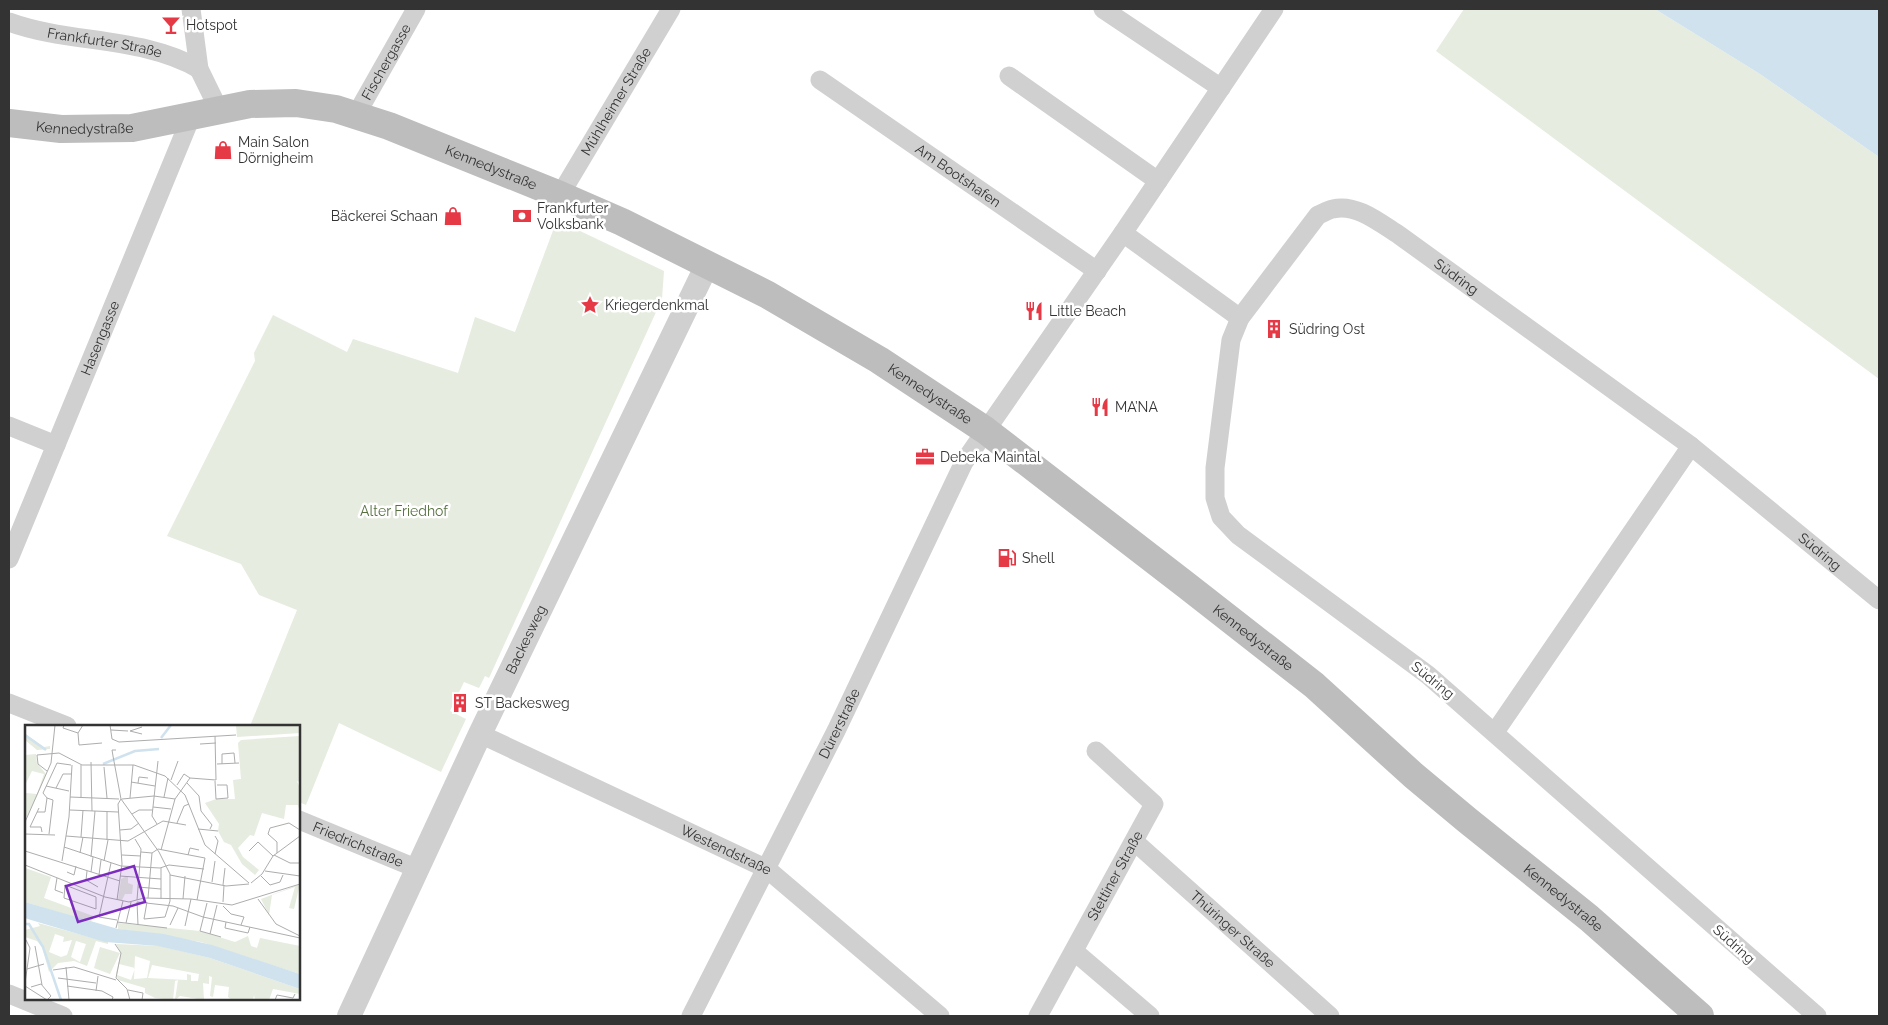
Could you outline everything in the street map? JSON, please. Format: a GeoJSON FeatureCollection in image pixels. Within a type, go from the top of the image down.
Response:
{"type":"FeatureCollection","features":[{"type":"Feature","properties":{"kind":"main road","name":"Kennedystraße"},"geometry":{"type":"LineString","coordinates":[[9,123],[39,128],[98,130],[132,128],[250,104],[296,102],[314,105],[356,115],[560,195],[622,222],[768,295],[824,327],[985,430],[1314,685],[1413,775],[1589,918],[1700,1016]]}},
{"type":"Feature","properties":{"kind":"street"},"geometry":{"type":"LineString","coordinates":[[191,9],[198,69],[219,110]]}},
{"type":"Feature","properties":{"kind":"street","name":"Fischergasse"},"geometry":{"type":"LineString","coordinates":[[356,115],[416,9]]}},
{"type":"Feature","properties":{"kind":"street"},"geometry":{"type":"LineString","coordinates":[[1102,9],[1221,88]]}},
{"type":"Feature","properties":{"kind":"street"},"geometry":{"type":"LineString","coordinates":[[985,430],[1097,271],[1274,9]]}},
{"type":"Feature","properties":{"kind":"street","name":"Mühlheimer Straße"},"geometry":{"type":"LineString","coordinates":[[560,195],[663,12]]}},
{"type":"Feature","properties":{"kind":"street","name":"Frankfurter Straße"},"geometry":{"type":"LineString","coordinates":[[9,22],[52,34],[157,52],[190,63],[198,69]]}},
{"type":"Feature","properties":{"kind":"street"},"geometry":{"type":"LineString","coordinates":[[1008,76],[1158,181]]}},
{"type":"Feature","properties":{"kind":"street","name":"Am Bootshafen"},"geometry":{"type":"LineString","coordinates":[[820,80],[1097,271]]}},
{"type":"Feature","properties":{"kind":"street","name":"Hasengasse"},"geometry":{"type":"LineString","coordinates":[[9,559],[191,117]]}},
{"type":"Feature","properties":{"kind":"street","name":"Südring"},"geometry":{"type":"LineString","coordinates":[[1817,1016],[1428,674],[1238,535],[1221,516],[1215,498],[1214,468],[1231,340],[1240,318],[1318,215],[1332,209],[1348,208],[1373,218],[1691,446],[1879,600]]}},
{"type":"Feature","properties":{"kind":"street"},"geometry":{"type":"LineString","coordinates":[[1123,233],[1240,318]]}},
{"type":"Feature","properties":{"kind":"street","name":"Backesweg"},"geometry":{"type":"LineString","coordinates":[[349,1016],[480,734],[707,265]]}},
{"type":"Feature","properties":{"kind":"street"},"geometry":{"type":"LineString","coordinates":[[9,426],[56,445]]}},
{"type":"Feature","properties":{"kind":"street","name":"Dürerstraße"},"geometry":{"type":"LineString","coordinates":[[690,1016],[768,869],[841,722],[964,462],[985,430]]}},
{"type":"Feature","properties":{"kind":"street"},"geometry":{"type":"LineString","coordinates":[[1495,732],[1691,446]]}},
{"type":"Feature","properties":{"kind":"street"},"geometry":{"type":"LineString","coordinates":[[9,703],[64,725]]}},
{"type":"Feature","properties":{"kind":"street","name":"Westendstraße"},"geometry":{"type":"LineString","coordinates":[[480,734],[768,869],[940,1016]]}},
{"type":"Feature","properties":{"kind":"street","name":"Stettiner Straße"},"geometry":{"type":"LineString","coordinates":[[1038,1016],[1075,952],[1154,804],[1096,751]]}},
{"type":"Feature","properties":{"kind":"street","name":"Friedrichstraße"},"geometry":{"type":"LineString","coordinates":[[300,820],[418,869]]}},
{"type":"Feature","properties":{"kind":"street","name":"Thüringer Straße"},"geometry":{"type":"LineString","coordinates":[[1134,842],[1330,1016]]}},
{"type":"Feature","properties":{"kind":"street"},"geometry":{"type":"LineString","coordinates":[[1075,952],[1150,1016]]}},
{"type":"Feature","properties":{"kind":"street"},"geometry":{"type":"LineString","coordinates":[[9,994],[63,1016]]}},
{"type":"Feature","properties":{"kind":"green space"},"geometry":{"type":"Polygon","coordinates":[[[1464,9],[1655,9],[1760,74],[1879,157],[1879,379],[1436,51],[1464,9]]]}},
{"type":"Feature","properties":{"kind":"green space","name":"Alter Friedhof"},"geometry":{"type":"Polygon","coordinates":[[[557,220],[664,271],[662,299],[489,678],[485,676],[479,688],[464,682],[450,711],[466,719],[441,772],[339,723],[306,805],[300,802],[300,725],[250,725],[297,610],[259,595],[241,564],[167,536],[255,361],[254,353],[273,315],[347,352],[353,339],[458,373],[475,317],[515,332],[557,220]]]}},
{"type":"Feature","properties":{"kind":"water"},"geometry":{"type":"Polygon","coordinates":[[[1655,9],[1879,9],[1879,157],[1760,74],[1655,9]]]}},
{"type":"Feature","properties":{"kind":"place","name":"Hotspot"},"geometry":{"type":"Point","coordinates":[171,25]}},
{"type":"Feature","properties":{"kind":"place","name":"Main Salon Dörnigheim"},"geometry":{"type":"Point","coordinates":[223,150]}},
{"type":"Feature","properties":{"kind":"place","name":"Bäckerei Schaan"},"geometry":{"type":"Point","coordinates":[453,216]}},
{"type":"Feature","properties":{"kind":"place","name":"Frankfurter Volksbank"},"geometry":{"type":"Point","coordinates":[522,216]}},
{"type":"Feature","properties":{"kind":"place","name":"Kriegerdenkmal"},"geometry":{"type":"Point","coordinates":[590,305]}},
{"type":"Feature","properties":{"kind":"place","name":"Little Beach"},"geometry":{"type":"Point","coordinates":[1034,311]}},
{"type":"Feature","properties":{"kind":"place","name":"Südring Ost"},"geometry":{"type":"Point","coordinates":[1274,329]}},
{"type":"Feature","properties":{"kind":"place","name":"MA’NA"},"geometry":{"type":"Point","coordinates":[1100,407]}},
{"type":"Feature","properties":{"kind":"place","name":"Debeka Maintal"},"geometry":{"type":"Point","coordinates":[925,457]}},
{"type":"Feature","properties":{"kind":"place","name":"Shell"},"geometry":{"type":"Point","coordinates":[1007,558]}},
{"type":"Feature","properties":{"kind":"place","name":"ST Backesweg"},"geometry":{"type":"Point","coordinates":[460,703]}}]}
